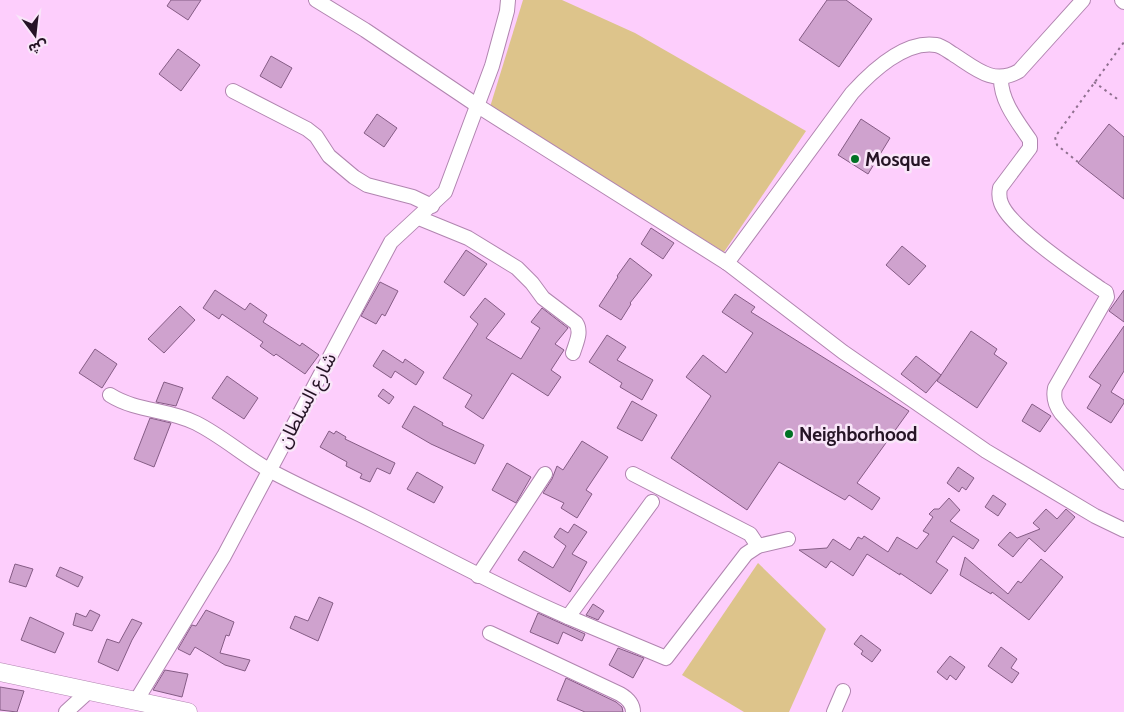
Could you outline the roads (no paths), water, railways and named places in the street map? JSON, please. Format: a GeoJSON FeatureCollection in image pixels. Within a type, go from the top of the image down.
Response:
{"type":"FeatureCollection","features":[{"type":"Feature","properties":{"kind":"street"},"geometry":{"type":"LineString","coordinates":[[316,0],[365,30],[478,106],[727,263],[843,352],[986,451],[1095,516],[1124,530]]}},
{"type":"Feature","properties":{"kind":"street","name":"شارع السلطان"},"geometry":{"type":"LineString","coordinates":[[136,701],[224,556],[384,253],[391,242],[445,192],[492,66],[507,11],[508,0]]}},
{"type":"Feature","properties":{"kind":"street"},"geometry":{"type":"LineString","coordinates":[[727,263],[852,94],[866,77],[886,61],[908,49],[926,44],[938,45],[985,74],[1001,77],[1011,76],[1019,71],[1083,0]]}},
{"type":"Feature","properties":{"kind":"street"},"geometry":{"type":"LineString","coordinates":[[1001,77],[1003,96],[1030,140],[1030,148],[1000,188],[1001,204],[1008,216],[1025,233],[1106,292],[1108,297],[1056,388],[1054,396],[1055,406],[1060,414],[1124,482]]}},
{"type":"Feature","properties":{"kind":"street"},"geometry":{"type":"LineString","coordinates":[[233,91],[308,129],[316,136],[329,156],[354,177],[367,185],[413,197],[432,206]]}},
{"type":"Feature","properties":{"kind":"street"},"geometry":{"type":"LineString","coordinates":[[419,218],[468,238],[517,268],[532,283],[543,298],[579,326],[579,334],[573,353]]}},
{"type":"Feature","properties":{"kind":"street"},"geometry":{"type":"LineString","coordinates":[[110,395],[121,402],[135,407],[183,417],[196,423],[269,469],[478,576],[531,602],[666,658],[746,554],[758,546],[788,539]]}},
{"type":"Feature","properties":{"kind":"street"},"geometry":{"type":"LineString","coordinates":[[478,576],[545,474]]}},
{"type":"Feature","properties":{"kind":"street"},"geometry":{"type":"LineString","coordinates":[[633,474],[750,534],[758,546]]}},
{"type":"Feature","properties":{"kind":"street"},"geometry":{"type":"LineString","coordinates":[[568,617],[652,502]]}},
{"type":"Feature","properties":{"kind":"street"},"geometry":{"type":"LineString","coordinates":[[490,633],[620,694],[632,704],[632,712]]}},
{"type":"Feature","properties":{"kind":"street"},"geometry":{"type":"LineString","coordinates":[[0,672],[188,712]]}},
{"type":"Feature","properties":{"kind":"street"},"geometry":{"type":"LineString","coordinates":[[66,712],[89,691]]}},
{"type":"Feature","properties":{"kind":"street"},"geometry":{"type":"LineString","coordinates":[[834,712],[842,691]]}},
{"type":"Feature","properties":{"kind":"place","name":"Mosque"},"geometry":{"type":"Point","coordinates":[855,159]}},
{"type":"Feature","properties":{"kind":"place","name":"Neighborhood"},"geometry":{"type":"Point","coordinates":[789,434]}}]}
